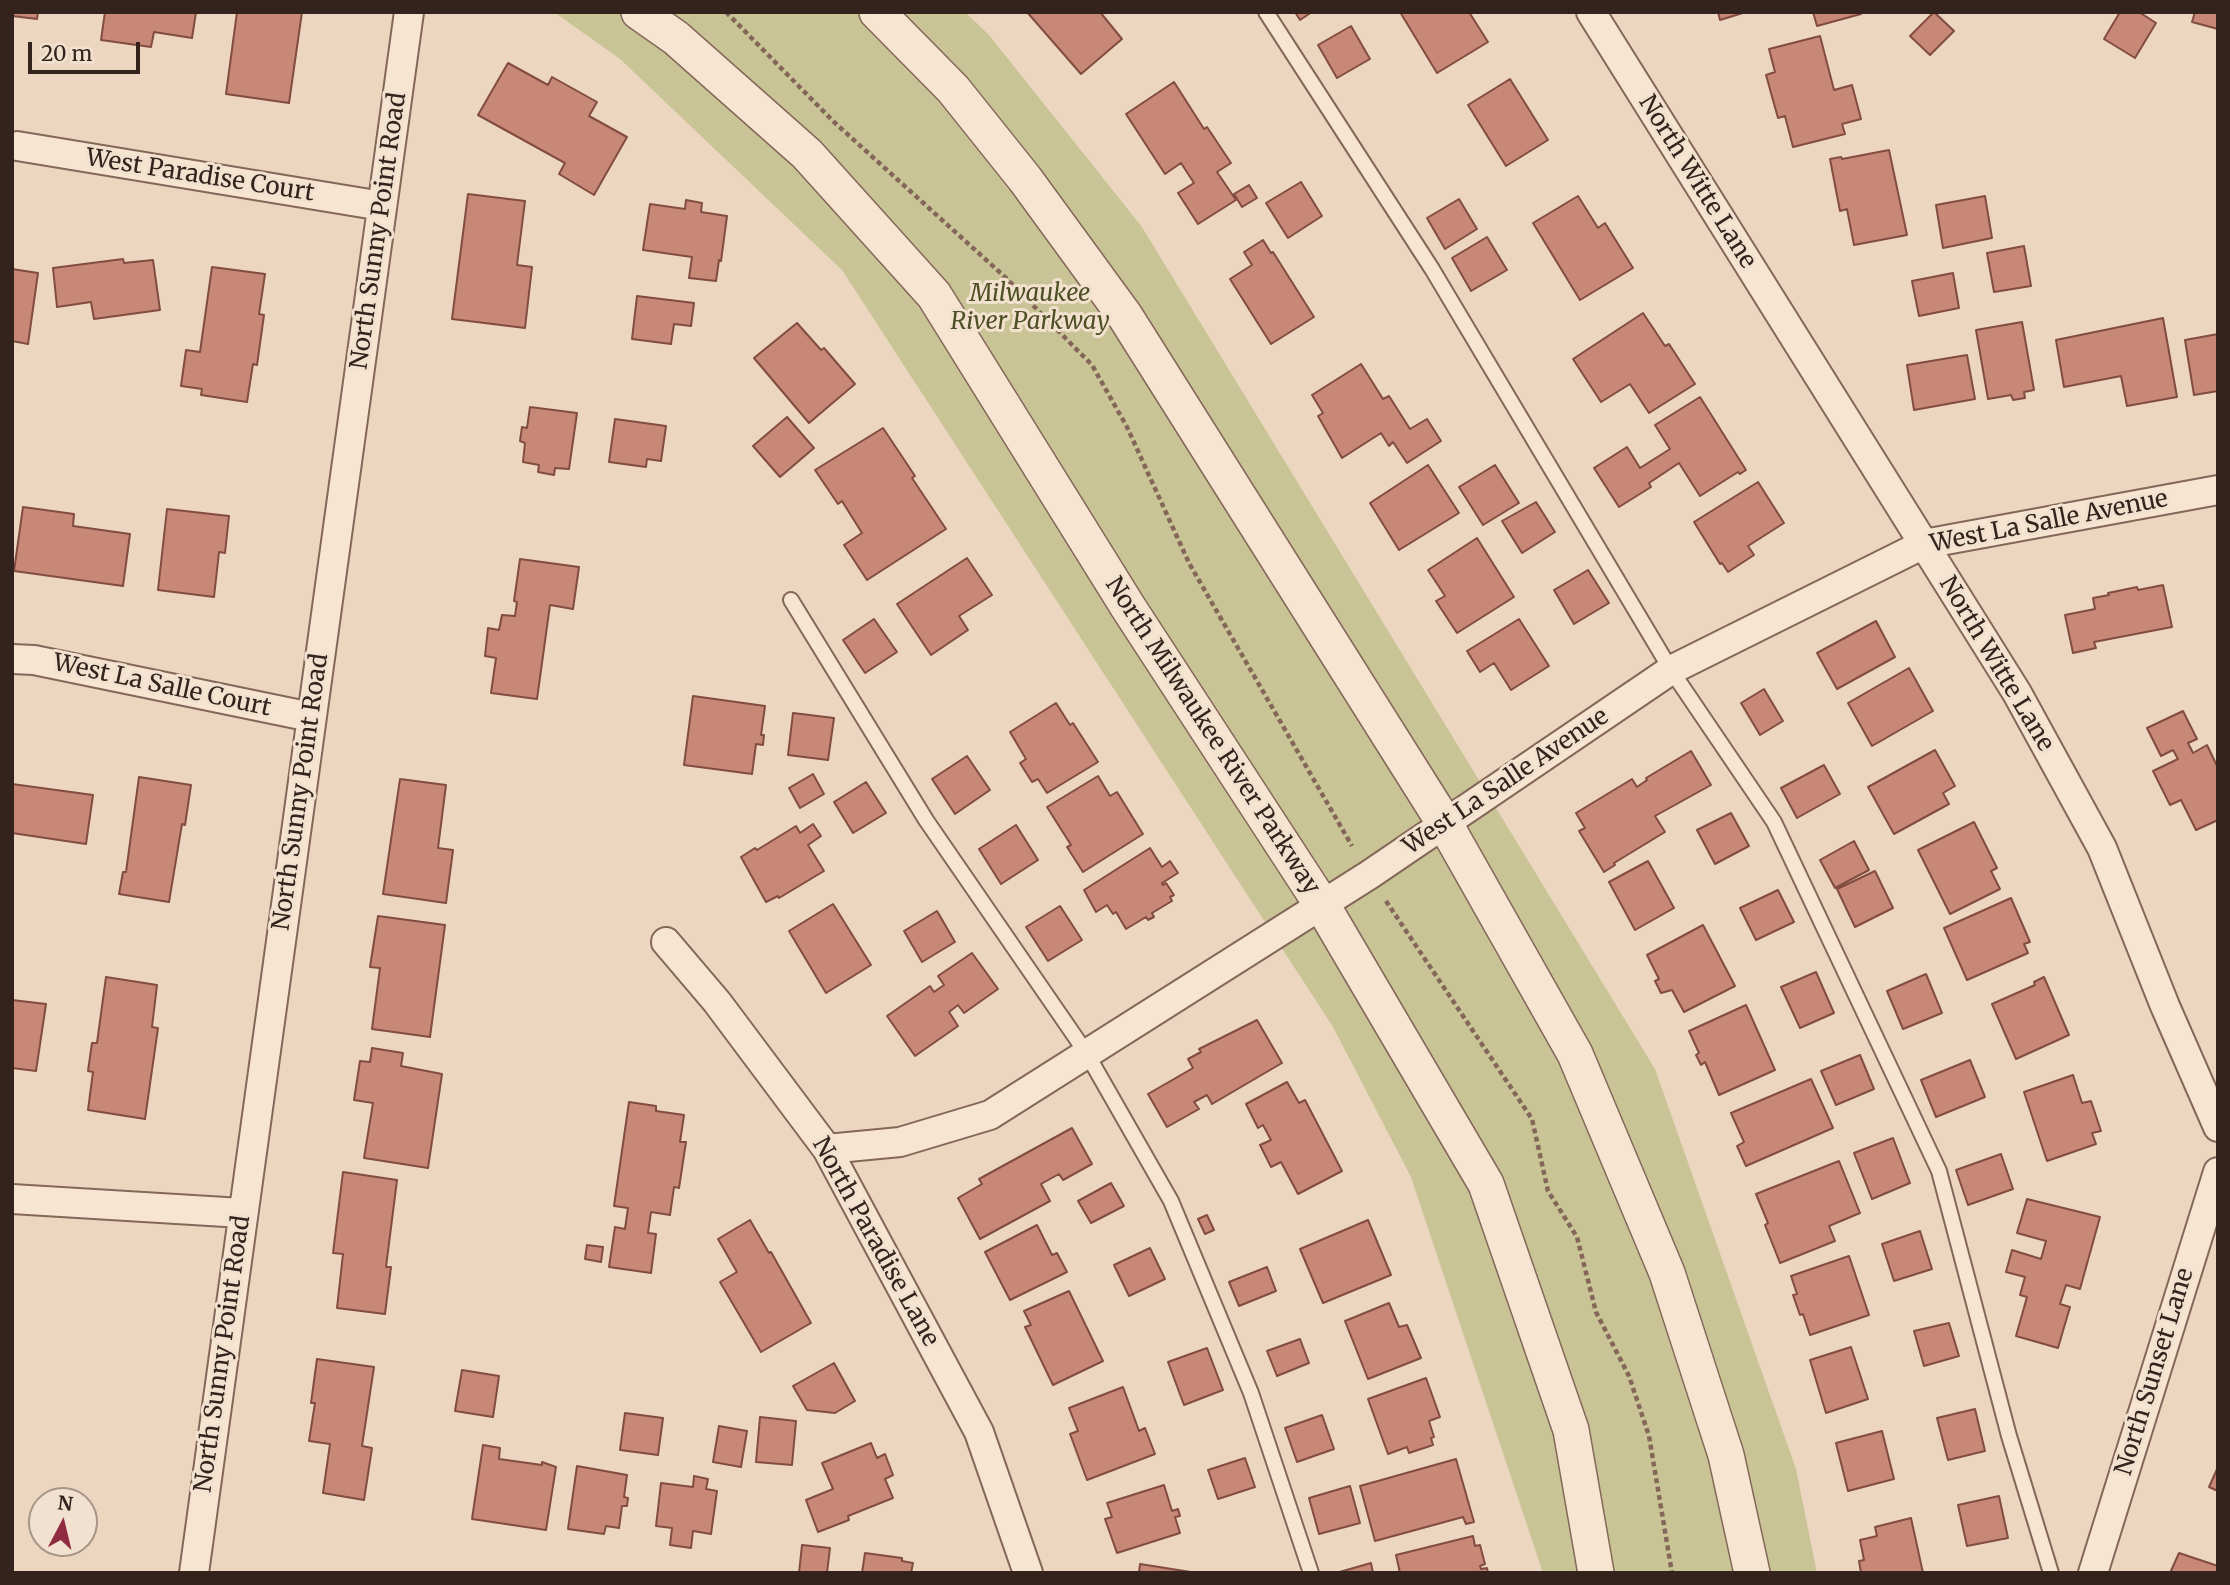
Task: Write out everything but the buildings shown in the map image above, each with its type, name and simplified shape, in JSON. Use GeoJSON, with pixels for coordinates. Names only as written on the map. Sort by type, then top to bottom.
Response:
{"type":"FeatureCollection","features":[{"type":"Feature","properties":{"kind":"street","name":"North Sunny Point Road"},"geometry":{"type":"LineString","coordinates":[[194,1573],[409,12]]}},
{"type":"Feature","properties":{"kind":"street","name":"North Milwaukee River Parkway"},"geometry":{"type":"LineString","coordinates":[[639,12],[676,38],[807,154],[934,295],[1136,618],[1322,905],[1486,1184],[1571,1430],[1597,1573]]}},
{"type":"Feature","properties":{"kind":"street"},"geometry":{"type":"LineString","coordinates":[[877,12],[953,89],[1025,179],[1125,316],[1445,824],[1575,1054],[1667,1273],[1726,1455],[1752,1573]]}},
{"type":"Feature","properties":{"kind":"street","name":"North Witte Lane"},"geometry":{"type":"LineString","coordinates":[[1591,12],[2017,693],[2102,848],[2165,1006],[2218,1127]]}},
{"type":"Feature","properties":{"kind":"street","name":"West Paradise Court"},"geometry":{"type":"LineString","coordinates":[[17,146],[382,206]]}},
{"type":"Feature","properties":{"kind":"street","name":"West La Salle Avenue"},"geometry":{"type":"LineString","coordinates":[[827,1149],[900,1142],[990,1115],[1369,875],[1671,670],[1924,544],[2218,490]]}},
{"type":"Feature","properties":{"kind":"street","name":"West La Salle Court"},"geometry":{"type":"LineString","coordinates":[[12,659],[34,660],[311,717]]}},
{"type":"Feature","properties":{"kind":"street","name":"North Paradise Lane"},"geometry":{"type":"LineString","coordinates":[[666,942],[717,1002],[827,1149],[979,1432],[1028,1573]]}},
{"type":"Feature","properties":{"kind":"street","name":"North Sunset Lane"},"geometry":{"type":"LineString","coordinates":[[2093,1573],[2218,1172]]}},
{"type":"Feature","properties":{"kind":"street"},"geometry":{"type":"LineString","coordinates":[[12,1199],[242,1213]]}},
{"type":"Feature","properties":{"kind":"lane"},"geometry":{"type":"LineString","coordinates":[[1266,12],[1432,269],[1671,670],[1773,822],[1939,1171],[2010,1436],[2051,1573]]}},
{"type":"Feature","properties":{"kind":"lane"},"geometry":{"type":"LineString","coordinates":[[791,600],[926,820],[1087,1054],[1171,1201],[1251,1393],[1311,1573]]}},
{"type":"Feature","properties":{"kind":"path"},"geometry":{"type":"LineString","coordinates":[[726,12],[834,122],[1005,277],[1092,365],[1127,427],[1189,563],[1369,875],[1532,1119],[1548,1191],[1577,1237],[1596,1312],[1629,1376],[1649,1436],[1672,1573]]}},
{"type":"Feature","properties":{"kind":"green space","name":"Milwaukee River Parkway"},"geometry":{"type":"Polygon","coordinates":[[[554,12],[965,12],[989,35],[1142,227],[1655,1069],[1796,1469],[1817,1573],[1543,1573],[1411,1177],[1333,1027],[842,270],[620,59],[554,12]]]}}]}
